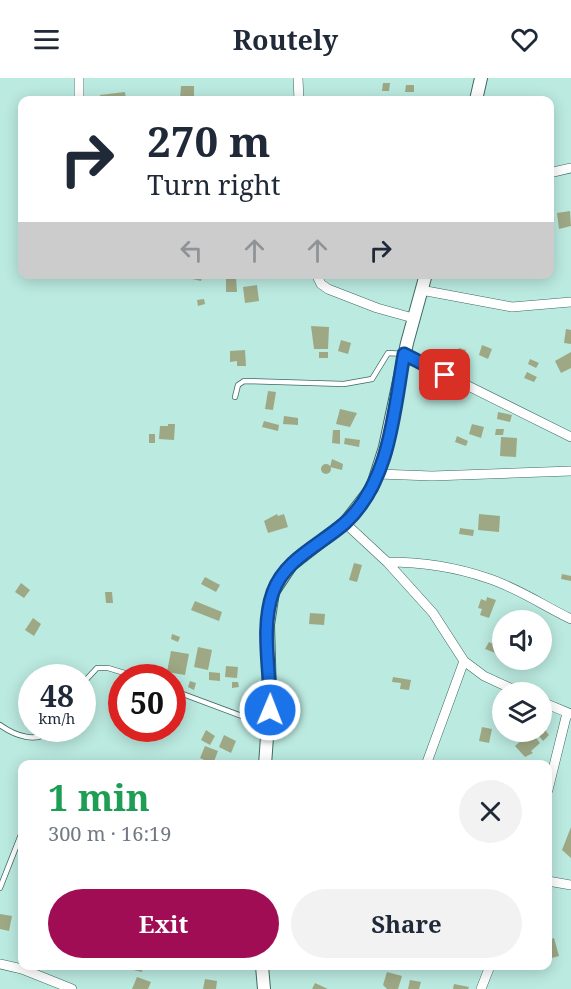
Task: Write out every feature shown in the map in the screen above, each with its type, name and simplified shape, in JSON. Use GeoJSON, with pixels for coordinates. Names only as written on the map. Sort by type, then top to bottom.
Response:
{"type":"FeatureCollection","features":[{"type":"Feature","properties":{"kind":"main road"},"geometry":{"type":"LineString","coordinates":[[477,96],[482,78]]}},
{"type":"Feature","properties":{"kind":"main road"},"geometry":{"type":"LineString","coordinates":[[266,760],[269,726],[268,625],[273,592],[299,557],[345,523],[368,496],[378,474],[404,354],[424,279]]}},
{"type":"Feature","properties":{"kind":"main road"},"geometry":{"type":"LineString","coordinates":[[262,970],[264,989]]}},
{"type":"Feature","properties":{"kind":"street"},"geometry":{"type":"LineString","coordinates":[[79,78],[79,96]]}},
{"type":"Feature","properties":{"kind":"street"},"geometry":{"type":"LineString","coordinates":[[298,78],[299,96]]}},
{"type":"Feature","properties":{"kind":"street"},"geometry":{"type":"LineString","coordinates":[[554,172],[571,168]]}},
{"type":"Feature","properties":{"kind":"street"},"geometry":{"type":"LineString","coordinates":[[318,279],[328,289],[377,308],[413,318]]}},
{"type":"Feature","properties":{"kind":"street"},"geometry":{"type":"LineString","coordinates":[[421,290],[513,307],[571,302]]}},
{"type":"Feature","properties":{"kind":"street"},"geometry":{"type":"LineString","coordinates":[[404,354],[571,437]]}},
{"type":"Feature","properties":{"kind":"street"},"geometry":{"type":"LineString","coordinates":[[378,474],[432,476],[571,471]]}},
{"type":"Feature","properties":{"kind":"street"},"geometry":{"type":"LineString","coordinates":[[345,523],[387,562],[433,613],[464,661],[484,676],[497,682]]}},
{"type":"Feature","properties":{"kind":"street"},"geometry":{"type":"LineString","coordinates":[[387,562],[443,567],[489,578],[571,619]]}},
{"type":"Feature","properties":{"kind":"street"},"geometry":{"type":"LineString","coordinates":[[428,760],[464,661]]}},
{"type":"Feature","properties":{"kind":"street"},"geometry":{"type":"LineString","coordinates":[[552,706],[569,713],[552,775]]}},
{"type":"Feature","properties":{"kind":"street"},"geometry":{"type":"LineString","coordinates":[[552,882],[571,885]]}},
{"type":"Feature","properties":{"kind":"street"},"geometry":{"type":"LineString","coordinates":[[0,964],[18,968]]}},
{"type":"Feature","properties":{"kind":"street"},"geometry":{"type":"LineString","coordinates":[[24,970],[72,989]]}},
{"type":"Feature","properties":{"kind":"street"},"geometry":{"type":"LineString","coordinates":[[481,989],[488,970]]}},
{"type":"Feature","properties":{"kind":"lane"},"geometry":{"type":"LineString","coordinates":[[235,397],[238,385],[244,381],[344,384],[372,379],[388,353],[404,354]]}},
{"type":"Feature","properties":{"kind":"lane"},"geometry":{"type":"LineString","coordinates":[[186,695],[269,726]]}},
{"type":"Feature","properties":{"kind":"lane"},"geometry":{"type":"LineString","coordinates":[[0,725],[18,735]]}},
{"type":"Feature","properties":{"kind":"lane"},"geometry":{"type":"LineString","coordinates":[[0,888],[18,842]]}},
{"type":"Feature","properties":{"kind":"building"},"geometry":{"type":"Polygon","coordinates":[[[383,83],[390,83],[389,91],[382,91],[383,83]]]}},
{"type":"Feature","properties":{"kind":"building"},"geometry":{"type":"Polygon","coordinates":[[[406,85],[414,85],[414,92],[405,92],[406,85]]]}},
{"type":"Feature","properties":{"kind":"building"},"geometry":{"type":"Polygon","coordinates":[[[181,86],[194,86],[194,96],[180,96],[181,86]]]}},
{"type":"Feature","properties":{"kind":"building"},"geometry":{"type":"Polygon","coordinates":[[[125,92],[126,96],[100,96],[125,92]]]}},
{"type":"Feature","properties":{"kind":"building"},"geometry":{"type":"Polygon","coordinates":[[[570,211],[571,226],[559,229],[557,213],[570,211]]]}},
{"type":"Feature","properties":{"kind":"building"},"geometry":{"type":"Polygon","coordinates":[[[226,279],[236,279],[237,292],[226,292],[226,279]]]}},
{"type":"Feature","properties":{"kind":"building"},"geometry":{"type":"Polygon","coordinates":[[[257,285],[259,301],[245,303],[243,287],[257,285]]]}},
{"type":"Feature","properties":{"kind":"building"},"geometry":{"type":"Polygon","coordinates":[[[204,299],[205,304],[198,306],[197,300],[204,299]]]}},
{"type":"Feature","properties":{"kind":"building"},"geometry":{"type":"Polygon","coordinates":[[[311,326],[329,327],[328,349],[314,349],[311,326]]]}},
{"type":"Feature","properties":{"kind":"building"},"geometry":{"type":"Polygon","coordinates":[[[566,329],[571,330],[571,344],[564,343],[566,329]]]}},
{"type":"Feature","properties":{"kind":"building"},"geometry":{"type":"Polygon","coordinates":[[[341,340],[351,343],[348,354],[338,351],[341,340]]]}},
{"type":"Feature","properties":{"kind":"building"},"geometry":{"type":"Polygon","coordinates":[[[482,345],[492,349],[488,359],[479,355],[482,345]]]}},
{"type":"Feature","properties":{"kind":"building"},"geometry":{"type":"Polygon","coordinates":[[[459,348],[466,350],[464,356],[469,357],[466,365],[454,360],[459,348]]]}},
{"type":"Feature","properties":{"kind":"building"},"geometry":{"type":"Polygon","coordinates":[[[245,350],[246,366],[237,366],[237,361],[230,362],[230,351],[245,350]]]}},
{"type":"Feature","properties":{"kind":"building"},"geometry":{"type":"Polygon","coordinates":[[[319,352],[328,352],[328,358],[319,358],[319,352]]]}},
{"type":"Feature","properties":{"kind":"building"},"geometry":{"type":"Polygon","coordinates":[[[571,352],[571,368],[561,373],[555,361],[571,352]]]}},
{"type":"Feature","properties":{"kind":"building"},"geometry":{"type":"Polygon","coordinates":[[[530,359],[539,363],[536,368],[528,364],[530,359]]]}},
{"type":"Feature","properties":{"kind":"building"},"geometry":{"type":"Polygon","coordinates":[[[527,372],[537,377],[534,382],[524,378],[527,372]]]}},
{"type":"Feature","properties":{"kind":"building"},"geometry":{"type":"Polygon","coordinates":[[[268,391],[276,392],[273,410],[265,409],[268,391]]]}},
{"type":"Feature","properties":{"kind":"building"},"geometry":{"type":"Polygon","coordinates":[[[340,409],[357,413],[350,427],[336,424],[340,409]]]}},
{"type":"Feature","properties":{"kind":"building"},"geometry":{"type":"Polygon","coordinates":[[[498,412],[512,415],[510,422],[497,419],[498,412]]]}},
{"type":"Feature","properties":{"kind":"building"},"geometry":{"type":"Polygon","coordinates":[[[284,416],[298,418],[298,425],[283,424],[284,416]]]}},
{"type":"Feature","properties":{"kind":"building"},"geometry":{"type":"Polygon","coordinates":[[[264,421],[279,425],[278,431],[262,427],[264,421]]]}},
{"type":"Feature","properties":{"kind":"building"},"geometry":{"type":"Polygon","coordinates":[[[168,424],[175,424],[174,440],[159,439],[160,426],[168,426],[168,424]]]}},
{"type":"Feature","properties":{"kind":"building"},"geometry":{"type":"Polygon","coordinates":[[[472,424],[484,427],[481,438],[469,434],[472,424]]]}},
{"type":"Feature","properties":{"kind":"building"},"geometry":{"type":"Polygon","coordinates":[[[496,429],[504,429],[503,435],[495,435],[496,429]]]}},
{"type":"Feature","properties":{"kind":"building"},"geometry":{"type":"Polygon","coordinates":[[[333,430],[340,430],[340,444],[332,443],[333,430]]]}},
{"type":"Feature","properties":{"kind":"building"},"geometry":{"type":"Polygon","coordinates":[[[149,434],[155,434],[155,443],[149,443],[149,434]]]}},
{"type":"Feature","properties":{"kind":"building"},"geometry":{"type":"Polygon","coordinates":[[[457,436],[468,441],[466,446],[455,442],[457,436]]]}},
{"type":"Feature","properties":{"kind":"building"},"geometry":{"type":"Polygon","coordinates":[[[501,437],[517,438],[516,457],[500,456],[501,437]]]}},
{"type":"Feature","properties":{"kind":"building"},"geometry":{"type":"Polygon","coordinates":[[[345,438],[360,440],[359,447],[344,444],[345,438]]]}},
{"type":"Feature","properties":{"kind":"building"},"geometry":{"type":"Polygon","coordinates":[[[332,459],[343,464],[342,470],[330,467],[332,459]]]}},
{"type":"Feature","properties":{"kind":"building"},"geometry":{"type":"Polygon","coordinates":[[[326,464],[331,469],[326,474],[321,469],[326,464]]]}},
{"type":"Feature","properties":{"kind":"building"},"geometry":{"type":"Polygon","coordinates":[[[277,514],[278,516],[284,514],[288,527],[268,533],[264,521],[277,514]]]}},
{"type":"Feature","properties":{"kind":"building"},"geometry":{"type":"Polygon","coordinates":[[[479,514],[500,516],[499,532],[478,530],[479,514]]]}},
{"type":"Feature","properties":{"kind":"building"},"geometry":{"type":"Polygon","coordinates":[[[460,528],[474,530],[473,536],[459,534],[460,528]]]}},
{"type":"Feature","properties":{"kind":"building"},"geometry":{"type":"Polygon","coordinates":[[[354,563],[362,565],[357,582],[349,580],[354,563]]]}},
{"type":"Feature","properties":{"kind":"building"},"geometry":{"type":"Polygon","coordinates":[[[562,574],[571,576],[571,581],[561,579],[562,574]]]}},
{"type":"Feature","properties":{"kind":"building"},"geometry":{"type":"Polygon","coordinates":[[[205,577],[220,585],[216,592],[201,584],[205,577]]]}},
{"type":"Feature","properties":{"kind":"building"},"geometry":{"type":"Polygon","coordinates":[[[21,583],[30,590],[24,598],[15,592],[21,583]]]}},
{"type":"Feature","properties":{"kind":"building"},"geometry":{"type":"Polygon","coordinates":[[[105,592],[112,592],[113,603],[106,603],[105,592]]]}},
{"type":"Feature","properties":{"kind":"building"},"geometry":{"type":"Polygon","coordinates":[[[487,597],[496,600],[489,618],[480,615],[482,609],[478,608],[481,599],[486,601],[487,597]]]}},
{"type":"Feature","properties":{"kind":"building"},"geometry":{"type":"Polygon","coordinates":[[[195,601],[222,612],[219,621],[191,610],[195,601]]]}},
{"type":"Feature","properties":{"kind":"building"},"geometry":{"type":"Polygon","coordinates":[[[310,613],[325,614],[324,625],[309,624],[310,613]]]}},
{"type":"Feature","properties":{"kind":"building"},"geometry":{"type":"Polygon","coordinates":[[[33,618],[41,624],[34,636],[25,630],[33,618]]]}},
{"type":"Feature","properties":{"kind":"building"},"geometry":{"type":"Polygon","coordinates":[[[172,634],[180,637],[178,642],[171,639],[172,634]]]}},
{"type":"Feature","properties":{"kind":"building"},"geometry":{"type":"Polygon","coordinates":[[[489,642],[492,644],[492,652],[485,649],[489,642]]]}},
{"type":"Feature","properties":{"kind":"building"},"geometry":{"type":"Polygon","coordinates":[[[198,647],[212,650],[208,670],[194,667],[198,647]]]}},
{"type":"Feature","properties":{"kind":"building"},"geometry":{"type":"Polygon","coordinates":[[[171,651],[189,654],[186,670],[186,664],[169,664],[171,651]]]}},
{"type":"Feature","properties":{"kind":"building"},"geometry":{"type":"Polygon","coordinates":[[[226,666],[238,667],[237,678],[225,677],[226,666]]]}},
{"type":"Feature","properties":{"kind":"building"},"geometry":{"type":"Polygon","coordinates":[[[209,672],[220,673],[220,681],[209,680],[209,672]]]}},
{"type":"Feature","properties":{"kind":"building"},"geometry":{"type":"Polygon","coordinates":[[[393,677],[411,680],[409,690],[400,689],[401,683],[392,682],[393,677]]]}},
{"type":"Feature","properties":{"kind":"building"},"geometry":{"type":"Polygon","coordinates":[[[190,681],[196,683],[194,690],[188,687],[190,681]]]}},
{"type":"Feature","properties":{"kind":"building"},"geometry":{"type":"Polygon","coordinates":[[[232,682],[238,682],[239,687],[232,688],[232,682]]]}},
{"type":"Feature","properties":{"kind":"building"},"geometry":{"type":"Polygon","coordinates":[[[482,727],[492,729],[489,743],[479,741],[482,727]]]}},
{"type":"Feature","properties":{"kind":"building"},"geometry":{"type":"Polygon","coordinates":[[[206,730],[215,736],[210,745],[201,740],[206,730]]]}},
{"type":"Feature","properties":{"kind":"building"},"geometry":{"type":"Polygon","coordinates":[[[224,735],[236,741],[231,753],[219,747],[224,735]]]}},
{"type":"Feature","properties":{"kind":"building"},"geometry":{"type":"Polygon","coordinates":[[[520,742],[540,743],[531,751],[533,753],[525,757],[515,746],[520,742]]]}},
{"type":"Feature","properties":{"kind":"building"},"geometry":{"type":"Polygon","coordinates":[[[205,746],[218,751],[215,760],[200,758],[205,746]]]}},
{"type":"Feature","properties":{"kind":"building"},"geometry":{"type":"Polygon","coordinates":[[[571,827],[571,858],[562,850],[571,827]]]}},
{"type":"Feature","properties":{"kind":"building"},"geometry":{"type":"Polygon","coordinates":[[[0,914],[12,916],[9,931],[0,929],[0,914]]]}},
{"type":"Feature","properties":{"kind":"building"},"geometry":{"type":"Polygon","coordinates":[[[554,938],[559,956],[552,958],[552,939],[554,938]]]}},
{"type":"Feature","properties":{"kind":"building"},"geometry":{"type":"Polygon","coordinates":[[[387,972],[402,976],[398,989],[387,989],[383,985],[387,972]]]}},
{"type":"Feature","properties":{"kind":"building"},"geometry":{"type":"Polygon","coordinates":[[[137,977],[151,982],[148,989],[132,989],[137,977]]]}},
{"type":"Feature","properties":{"kind":"building"},"geometry":{"type":"Polygon","coordinates":[[[205,979],[217,981],[216,989],[203,989],[205,979]]]}},
{"type":"Feature","properties":{"kind":"building"},"geometry":{"type":"Polygon","coordinates":[[[410,980],[421,982],[419,989],[408,989],[410,980]]]}},
{"type":"Feature","properties":{"kind":"building"},"geometry":{"type":"Polygon","coordinates":[[[315,983],[328,989],[312,989],[315,983]]]}},
{"type":"Feature","properties":{"kind":"building"},"geometry":{"type":"Polygon","coordinates":[[[454,984],[469,987],[468,989],[453,989],[454,984]]]}},
{"type":"Feature","properties":{"kind":"route"},"geometry":{"type":"LineString","coordinates":[[270,710],[268,625],[273,592],[278,582],[299,557],[345,523],[368,496],[378,474],[389,432],[404,354],[445,375]]}}]}
